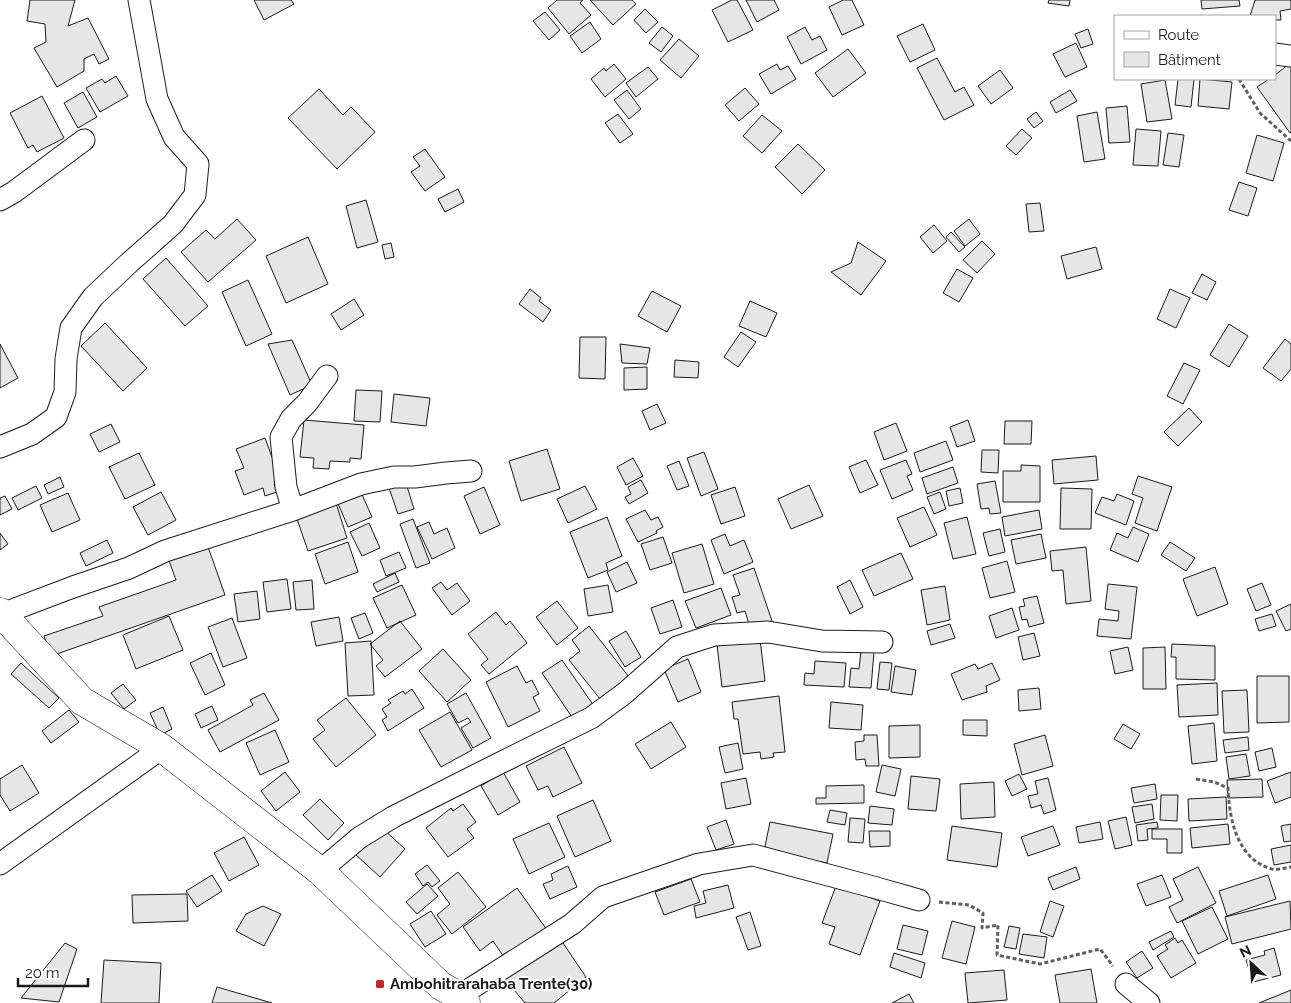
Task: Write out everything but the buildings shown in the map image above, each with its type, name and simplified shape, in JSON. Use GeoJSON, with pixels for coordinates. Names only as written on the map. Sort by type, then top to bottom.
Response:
{"type":"FeatureCollection","features":[{"type":"Feature","properties":{"kind":"street"},"geometry":{"type":"LineString","coordinates":[[0,447],[32,434],[56,417],[66,392],[66,359],[70,328],[93,297],[172,224],[195,195],[198,164],[174,137],[157,99],[139,0]]}},
{"type":"Feature","properties":{"kind":"street"},"geometry":{"type":"LineString","coordinates":[[1276,54],[1291,56]]}},
{"type":"Feature","properties":{"kind":"street"},"geometry":{"type":"LineString","coordinates":[[0,200],[14,192],[84,140]]}},
{"type":"Feature","properties":{"kind":"street"},"geometry":{"type":"LineString","coordinates":[[293,510],[286,487],[280,438],[291,419],[307,403],[327,376]]}},
{"type":"Feature","properties":{"kind":"street"},"geometry":{"type":"LineString","coordinates":[[471,471],[446,472],[415,477],[394,477],[361,484],[293,510],[165,551],[129,568],[1,613],[82,701],[162,748],[320,871],[440,986],[463,1000],[572,924],[603,897],[699,864],[753,856],[919,900]]}},
{"type":"Feature","properties":{"kind":"street"},"geometry":{"type":"LineString","coordinates":[[320,871],[359,838],[393,817],[591,718],[625,693],[677,647],[714,635],[768,632],[822,641],[882,642]]}},
{"type":"Feature","properties":{"kind":"street"},"geometry":{"type":"LineString","coordinates":[[0,864],[162,748]]}},
{"type":"Feature","properties":{"kind":"street"},"geometry":{"type":"LineString","coordinates":[[1126,984],[1149,1003]]}},
{"type":"Feature","properties":{"kind":"path"},"geometry":{"type":"LineString","coordinates":[[1240,80],[1260,113],[1291,141]]}},
{"type":"Feature","properties":{"kind":"path"},"geometry":{"type":"LineString","coordinates":[[1196,779],[1214,782],[1228,788],[1228,798],[1234,825],[1241,845],[1257,863],[1273,870],[1291,867]]}},
{"type":"Feature","properties":{"kind":"path"},"geometry":{"type":"LineString","coordinates":[[919,900],[969,905],[982,913],[982,928],[998,924],[997,954],[1040,964],[1100,949],[1126,984]]}},
{"type":"Feature","properties":{"kind":"place","name":"Ambohitrarahaba Trente(30)"},"geometry":{"type":"Point","coordinates":[380,984]}}]}
